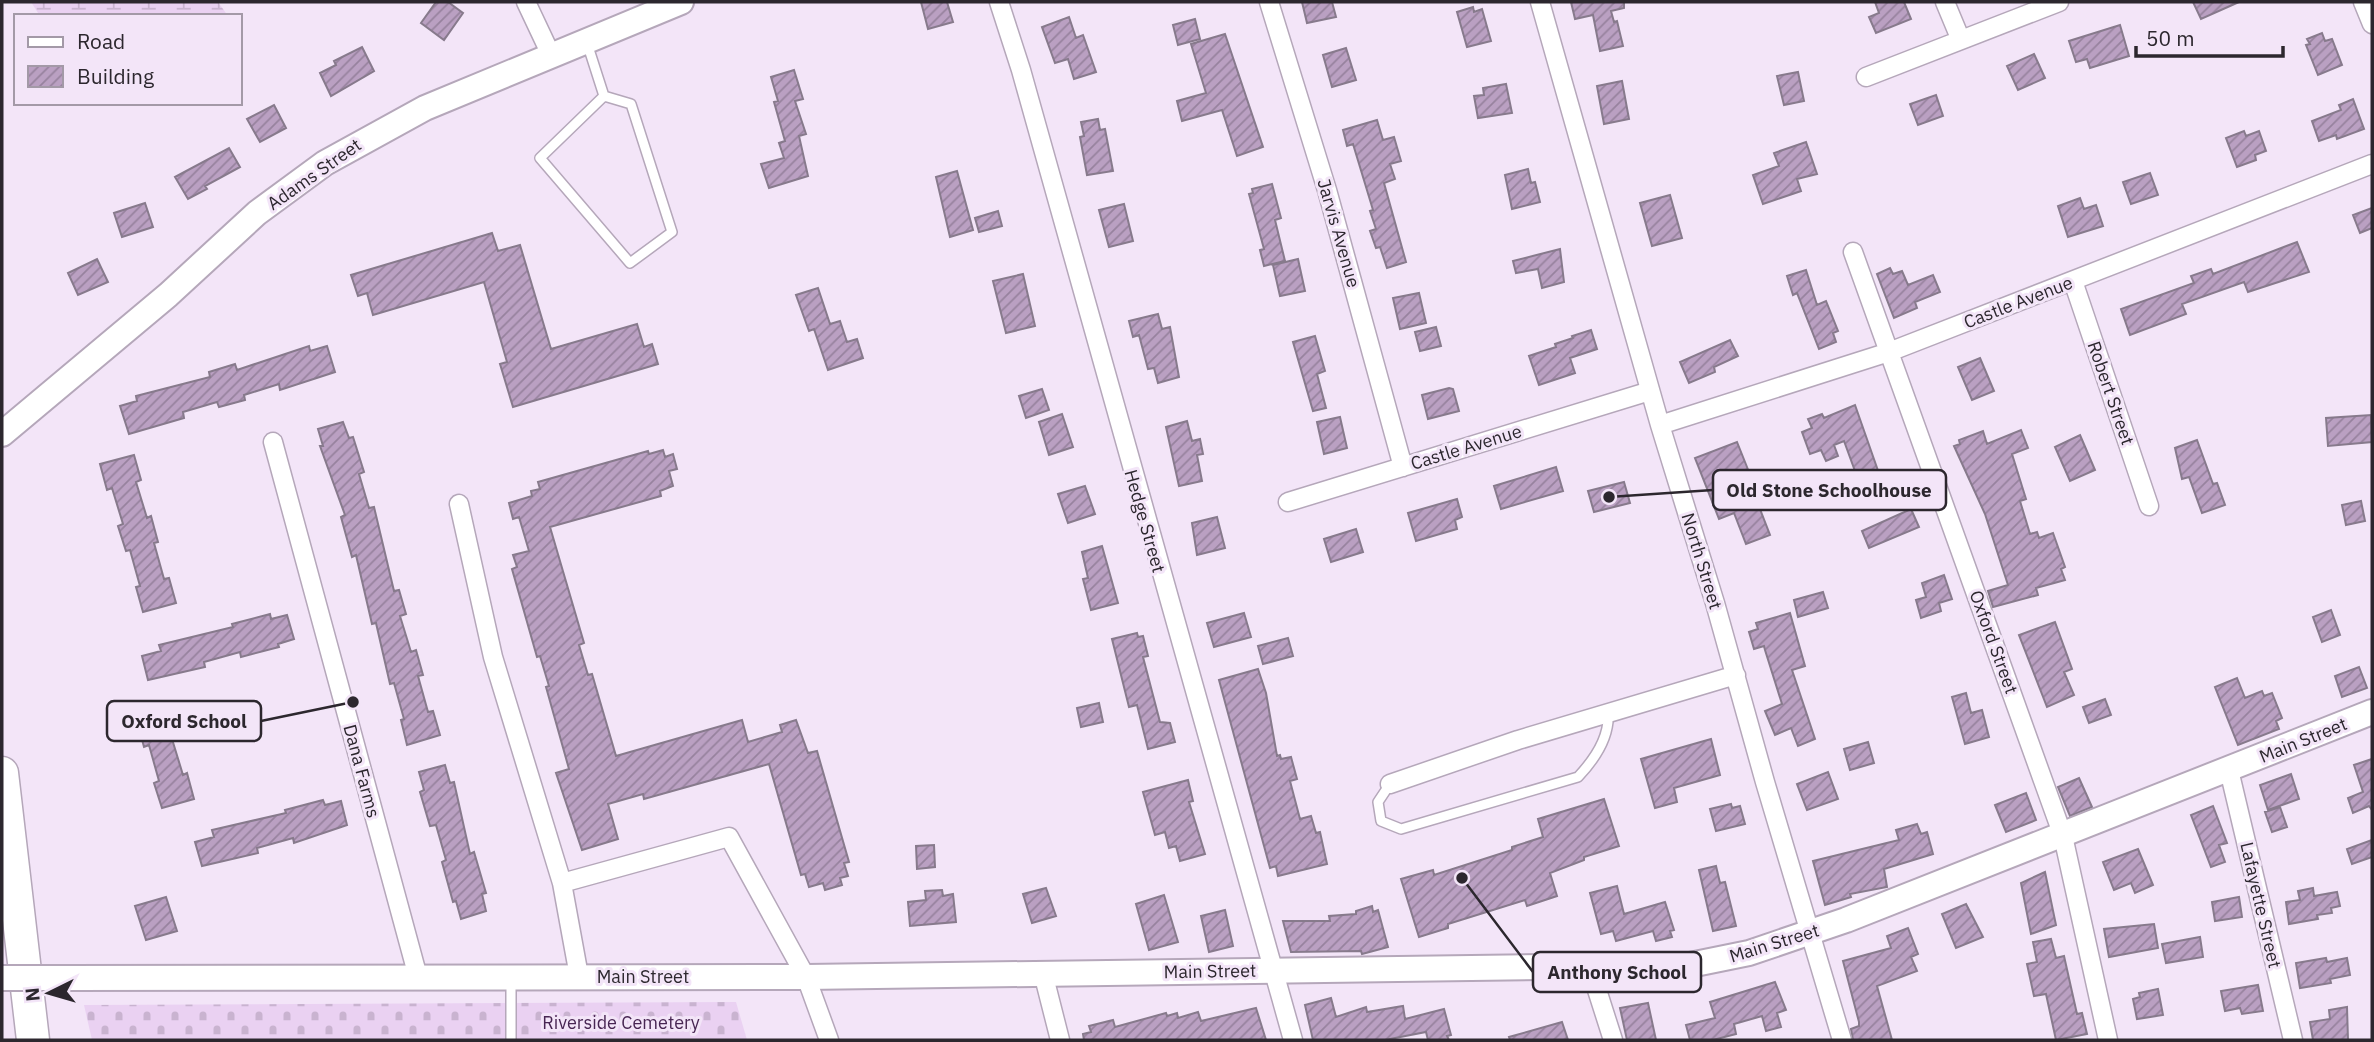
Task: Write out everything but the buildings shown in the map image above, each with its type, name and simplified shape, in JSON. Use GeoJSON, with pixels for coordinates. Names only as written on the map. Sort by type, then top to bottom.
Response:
{"type":"FeatureCollection","features":[{"type":"Feature","properties":{"kind":"highway"},"geometry":{"type":"LineString","coordinates":[[2,773],[33,1040]]}},
{"type":"Feature","properties":{"kind":"main road","name":"Adams Street"},"geometry":{"type":"LineString","coordinates":[[2,434],[168,295],[257,213],[302,179],[399,120],[681,2]]}},
{"type":"Feature","properties":{"kind":"main road","name":"Main Street"},"geometry":{"type":"LineString","coordinates":[[2,978],[806,977],[1669,967],[1710,962],[1749,953],[1811,933],[2063,836],[2372,712]]}},
{"type":"Feature","properties":{"kind":"street"},"geometry":{"type":"LineString","coordinates":[[526,2],[551,55]]}},
{"type":"Feature","properties":{"kind":"street","name":"Hedge Street"},"geometry":{"type":"LineString","coordinates":[[999,2],[1021,70],[1293,1040]]}},
{"type":"Feature","properties":{"kind":"street","name":"Jarvis Avenue"},"geometry":{"type":"LineString","coordinates":[[1269,2],[1327,190],[1403,467]]}},
{"type":"Feature","properties":{"kind":"street","name":"North Street"},"geometry":{"type":"LineString","coordinates":[[1540,2],[1650,391],[1842,1040]]}},
{"type":"Feature","properties":{"kind":"street"},"geometry":{"type":"LineString","coordinates":[[1945,2],[1960,38]]}},
{"type":"Feature","properties":{"kind":"street"},"geometry":{"type":"LineString","coordinates":[[1866,77],[1960,38],[2059,2]]}},
{"type":"Feature","properties":{"kind":"street"},"geometry":{"type":"LineString","coordinates":[[2364,2],[2372,24]]}},
{"type":"Feature","properties":{"kind":"street","name":"Castle Avenue"},"geometry":{"type":"LineString","coordinates":[[1660,425],[1889,352],[2372,164]]}},
{"type":"Feature","properties":{"kind":"street","name":"Oxford Street"},"geometry":{"type":"LineString","coordinates":[[1853,252],[2063,836],[2108,1040]]}},
{"type":"Feature","properties":{"kind":"street","name":"Robert Street"},"geometry":{"type":"LineString","coordinates":[[2073,281],[2149,506]]}},
{"type":"Feature","properties":{"kind":"street","name":"Castle Avenue"},"geometry":{"type":"LineString","coordinates":[[1288,502],[1650,391]]}},
{"type":"Feature","properties":{"kind":"street","name":"Dana Farms"},"geometry":{"type":"LineString","coordinates":[[273,442],[418,977]]}},
{"type":"Feature","properties":{"kind":"street"},"geometry":{"type":"LineString","coordinates":[[458,504],[493,657],[562,883],[579,976]]}},
{"type":"Feature","properties":{"kind":"street"},"geometry":{"type":"LineString","coordinates":[[1390,784],[1518,740],[1735,675]]}},
{"type":"Feature","properties":{"kind":"street","name":"Lafayette Street"},"geometry":{"type":"LineString","coordinates":[[2230,770],[2293,1040]]}},
{"type":"Feature","properties":{"kind":"street"},"geometry":{"type":"LineString","coordinates":[[562,883],[729,837],[806,977],[829,1040]]}},
{"type":"Feature","properties":{"kind":"street"},"geometry":{"type":"LineString","coordinates":[[1590,968],[1613,1040]]}},
{"type":"Feature","properties":{"kind":"street"},"geometry":{"type":"LineString","coordinates":[[1043,974],[1060,1040]]}},
{"type":"Feature","properties":{"kind":"lane"},"geometry":{"type":"LineString","coordinates":[[587,41],[604,96]]}},
{"type":"Feature","properties":{"kind":"lane"},"geometry":{"type":"LineString","coordinates":[[604,96],[631,104],[672,232],[630,263],[540,158],[604,96]]}},
{"type":"Feature","properties":{"kind":"lane"},"geometry":{"type":"LineString","coordinates":[[1390,784],[1378,802],[1381,821],[1401,829],[1578,777],[1593,761],[1609,725],[1608,713]]}},
{"type":"Feature","properties":{"kind":"lane"},"geometry":{"type":"LineString","coordinates":[[511,977],[511,1040]]}},
{"type":"Feature","properties":{"kind":"green space"},"geometry":{"type":"Polygon","coordinates":[[[31,2],[218,2],[227,14],[39,14],[31,2]]]}},
{"type":"Feature","properties":{"kind":"green space","name":"Riverside Cemetery"},"geometry":{"type":"Polygon","coordinates":[[[736,1002],[747,1040],[92,1040],[84,1005],[736,1002]]]}},
{"type":"Feature","properties":{"kind":"place","name":"Old Stone Schoolhouse"},"geometry":{"type":"Point","coordinates":[1609,497]}},
{"type":"Feature","properties":{"kind":"place","name":"Oxford School"},"geometry":{"type":"Point","coordinates":[353,702]}},
{"type":"Feature","properties":{"kind":"place","name":"Anthony School"},"geometry":{"type":"Point","coordinates":[1462,878]}}]}
